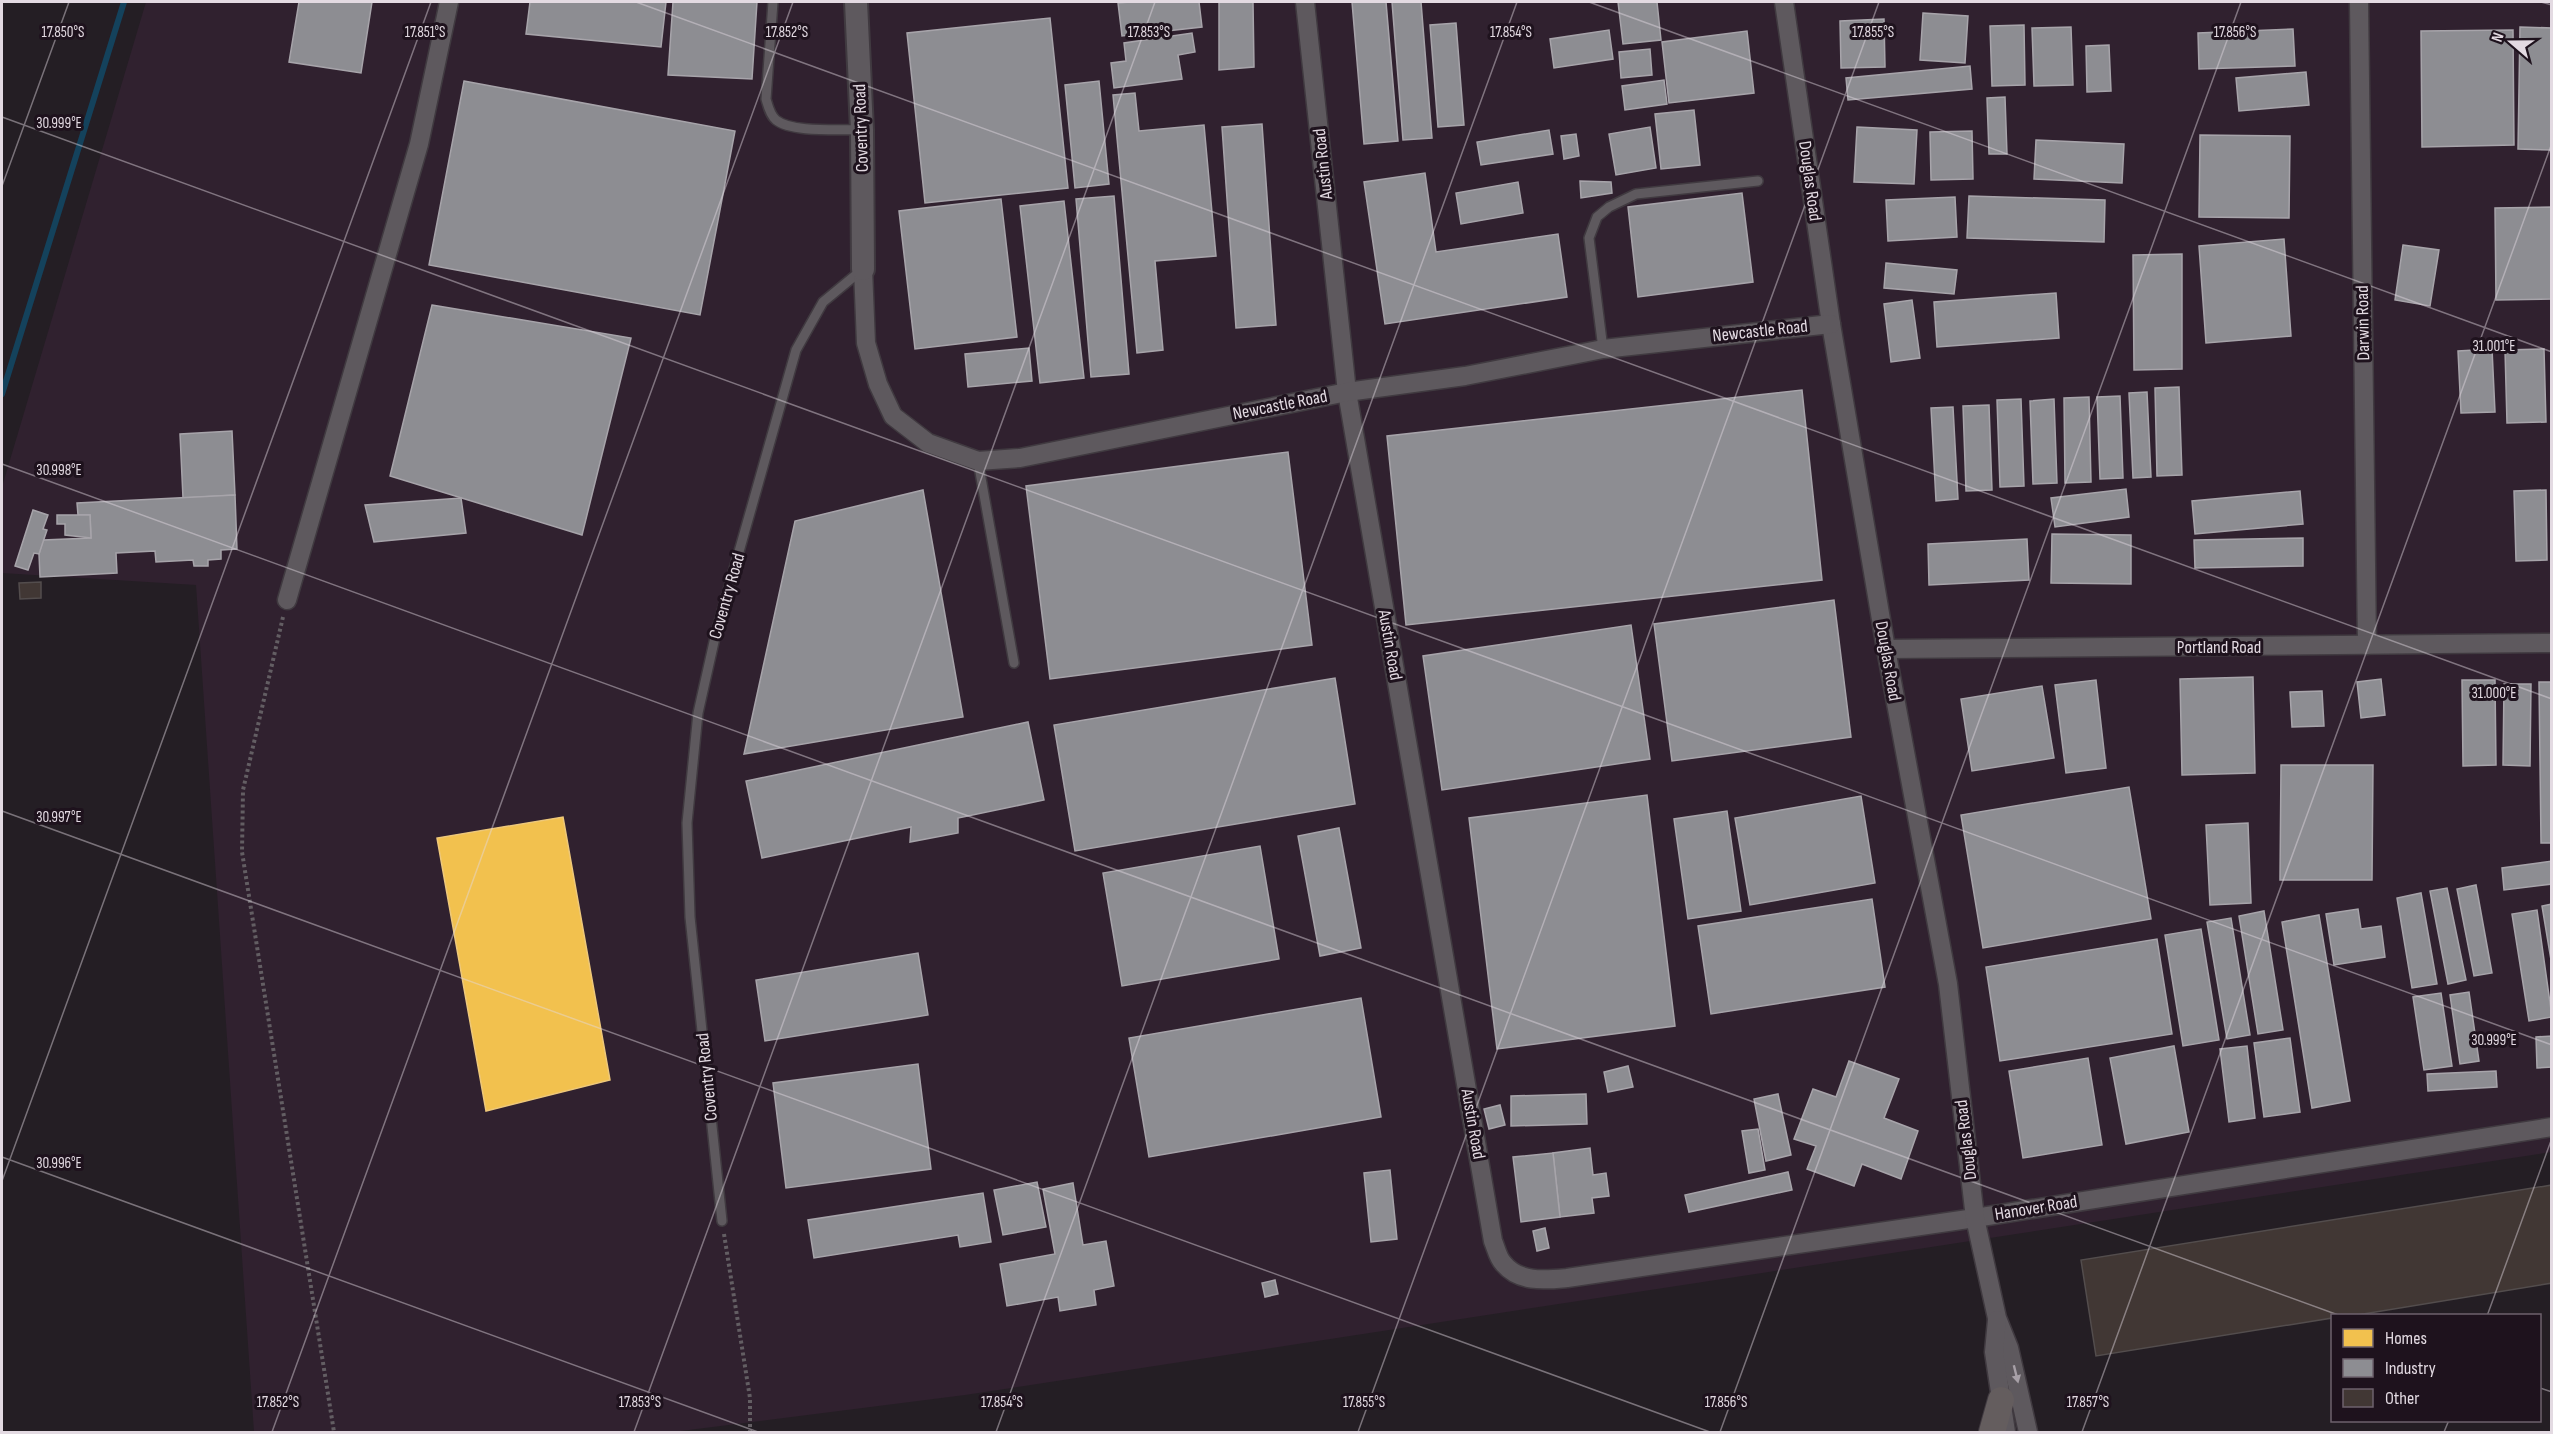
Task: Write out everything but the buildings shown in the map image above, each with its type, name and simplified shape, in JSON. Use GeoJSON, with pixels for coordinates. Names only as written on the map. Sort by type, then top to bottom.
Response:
{"type":"FeatureCollection","features":[{"type":"Feature","properties":{"kind":"main road"},"geometry":{"type":"LineString","coordinates":[[1992,1432],[2001,1400]]}},
{"type":"Feature","properties":{"kind":"street"},"geometry":{"type":"LineString","coordinates":[[287,600],[419,144],[449,2]]}},
{"type":"Feature","properties":{"kind":"street","name":"Coventry Road"},"geometry":{"type":"LineString","coordinates":[[856,2],[862,130],[863,269]]}},
{"type":"Feature","properties":{"kind":"street","name":"Austin Road"},"geometry":{"type":"LineString","coordinates":[[1305,2],[1347,392],[1492,1241],[1503,1263],[1519,1276]]}},
{"type":"Feature","properties":{"kind":"street","name":"Douglas Road"},"geometry":{"type":"LineString","coordinates":[[1784,2],[1831,324],[1886,649],[1948,984],[1975,1218],[1997,1318],[2009,1348],[2028,1432]]}},
{"type":"Feature","properties":{"kind":"street","name":"Darwin Road"},"geometry":{"type":"LineString","coordinates":[[2359,2],[2367,645]]}},
{"type":"Feature","properties":{"kind":"street","name":"Newcastle Road"},"geometry":{"type":"LineString","coordinates":[[863,269],[866,343],[878,384],[893,416],[928,443],[978,461],[1020,458],[1347,392],[1465,376],[1603,348],[1831,324]]}},
{"type":"Feature","properties":{"kind":"street","name":"Portland Road"},"geometry":{"type":"LineString","coordinates":[[1886,649],[2552,643]]}},
{"type":"Feature","properties":{"kind":"street","name":"Hanover Road"},"geometry":{"type":"LineString","coordinates":[[1519,1276],[1541,1280],[1567,1278],[1975,1218],[2552,1127]]}},
{"type":"Feature","properties":{"kind":"street","name":"Douglas Road"},"geometry":{"type":"LineString","coordinates":[[1997,1318],[1994,1352],[2006,1432]]}},
{"type":"Feature","properties":{"kind":"lane"},"geometry":{"type":"LineString","coordinates":[[773,2],[766,99],[769,110],[777,120],[792,127],[862,130]]}},
{"type":"Feature","properties":{"kind":"lane"},"geometry":{"type":"LineString","coordinates":[[1603,348],[1589,238],[1597,217],[1609,207],[1636,194],[1758,181]]}},
{"type":"Feature","properties":{"kind":"lane","name":"Coventry Road"},"geometry":{"type":"LineString","coordinates":[[722,1221],[690,917],[687,823],[698,713],[716,633],[796,350],[823,302],[863,269]]}},
{"type":"Feature","properties":{"kind":"lane"},"geometry":{"type":"LineString","coordinates":[[978,461],[1014,663]]}},
{"type":"Feature","properties":{"kind":"path"},"geometry":{"type":"LineString","coordinates":[[287,600],[266,699],[243,790],[242,852],[334,1432]]}},
{"type":"Feature","properties":{"kind":"path"},"geometry":{"type":"LineString","coordinates":[[722,1221],[750,1398],[750,1432]]}},
{"type":"Feature","properties":{"kind":"shaded area"},"geometry":{"type":"Polygon","coordinates":[[[146,2],[2551,2],[2551,1152],[965,1395],[673,1432],[254,1432],[196,585],[2,573],[2,487],[146,2]]]}},
{"type":"Feature","properties":{"kind":"waterway"},"geometry":{"type":"LineString","coordinates":[[2,394],[124,2]]}}]}
